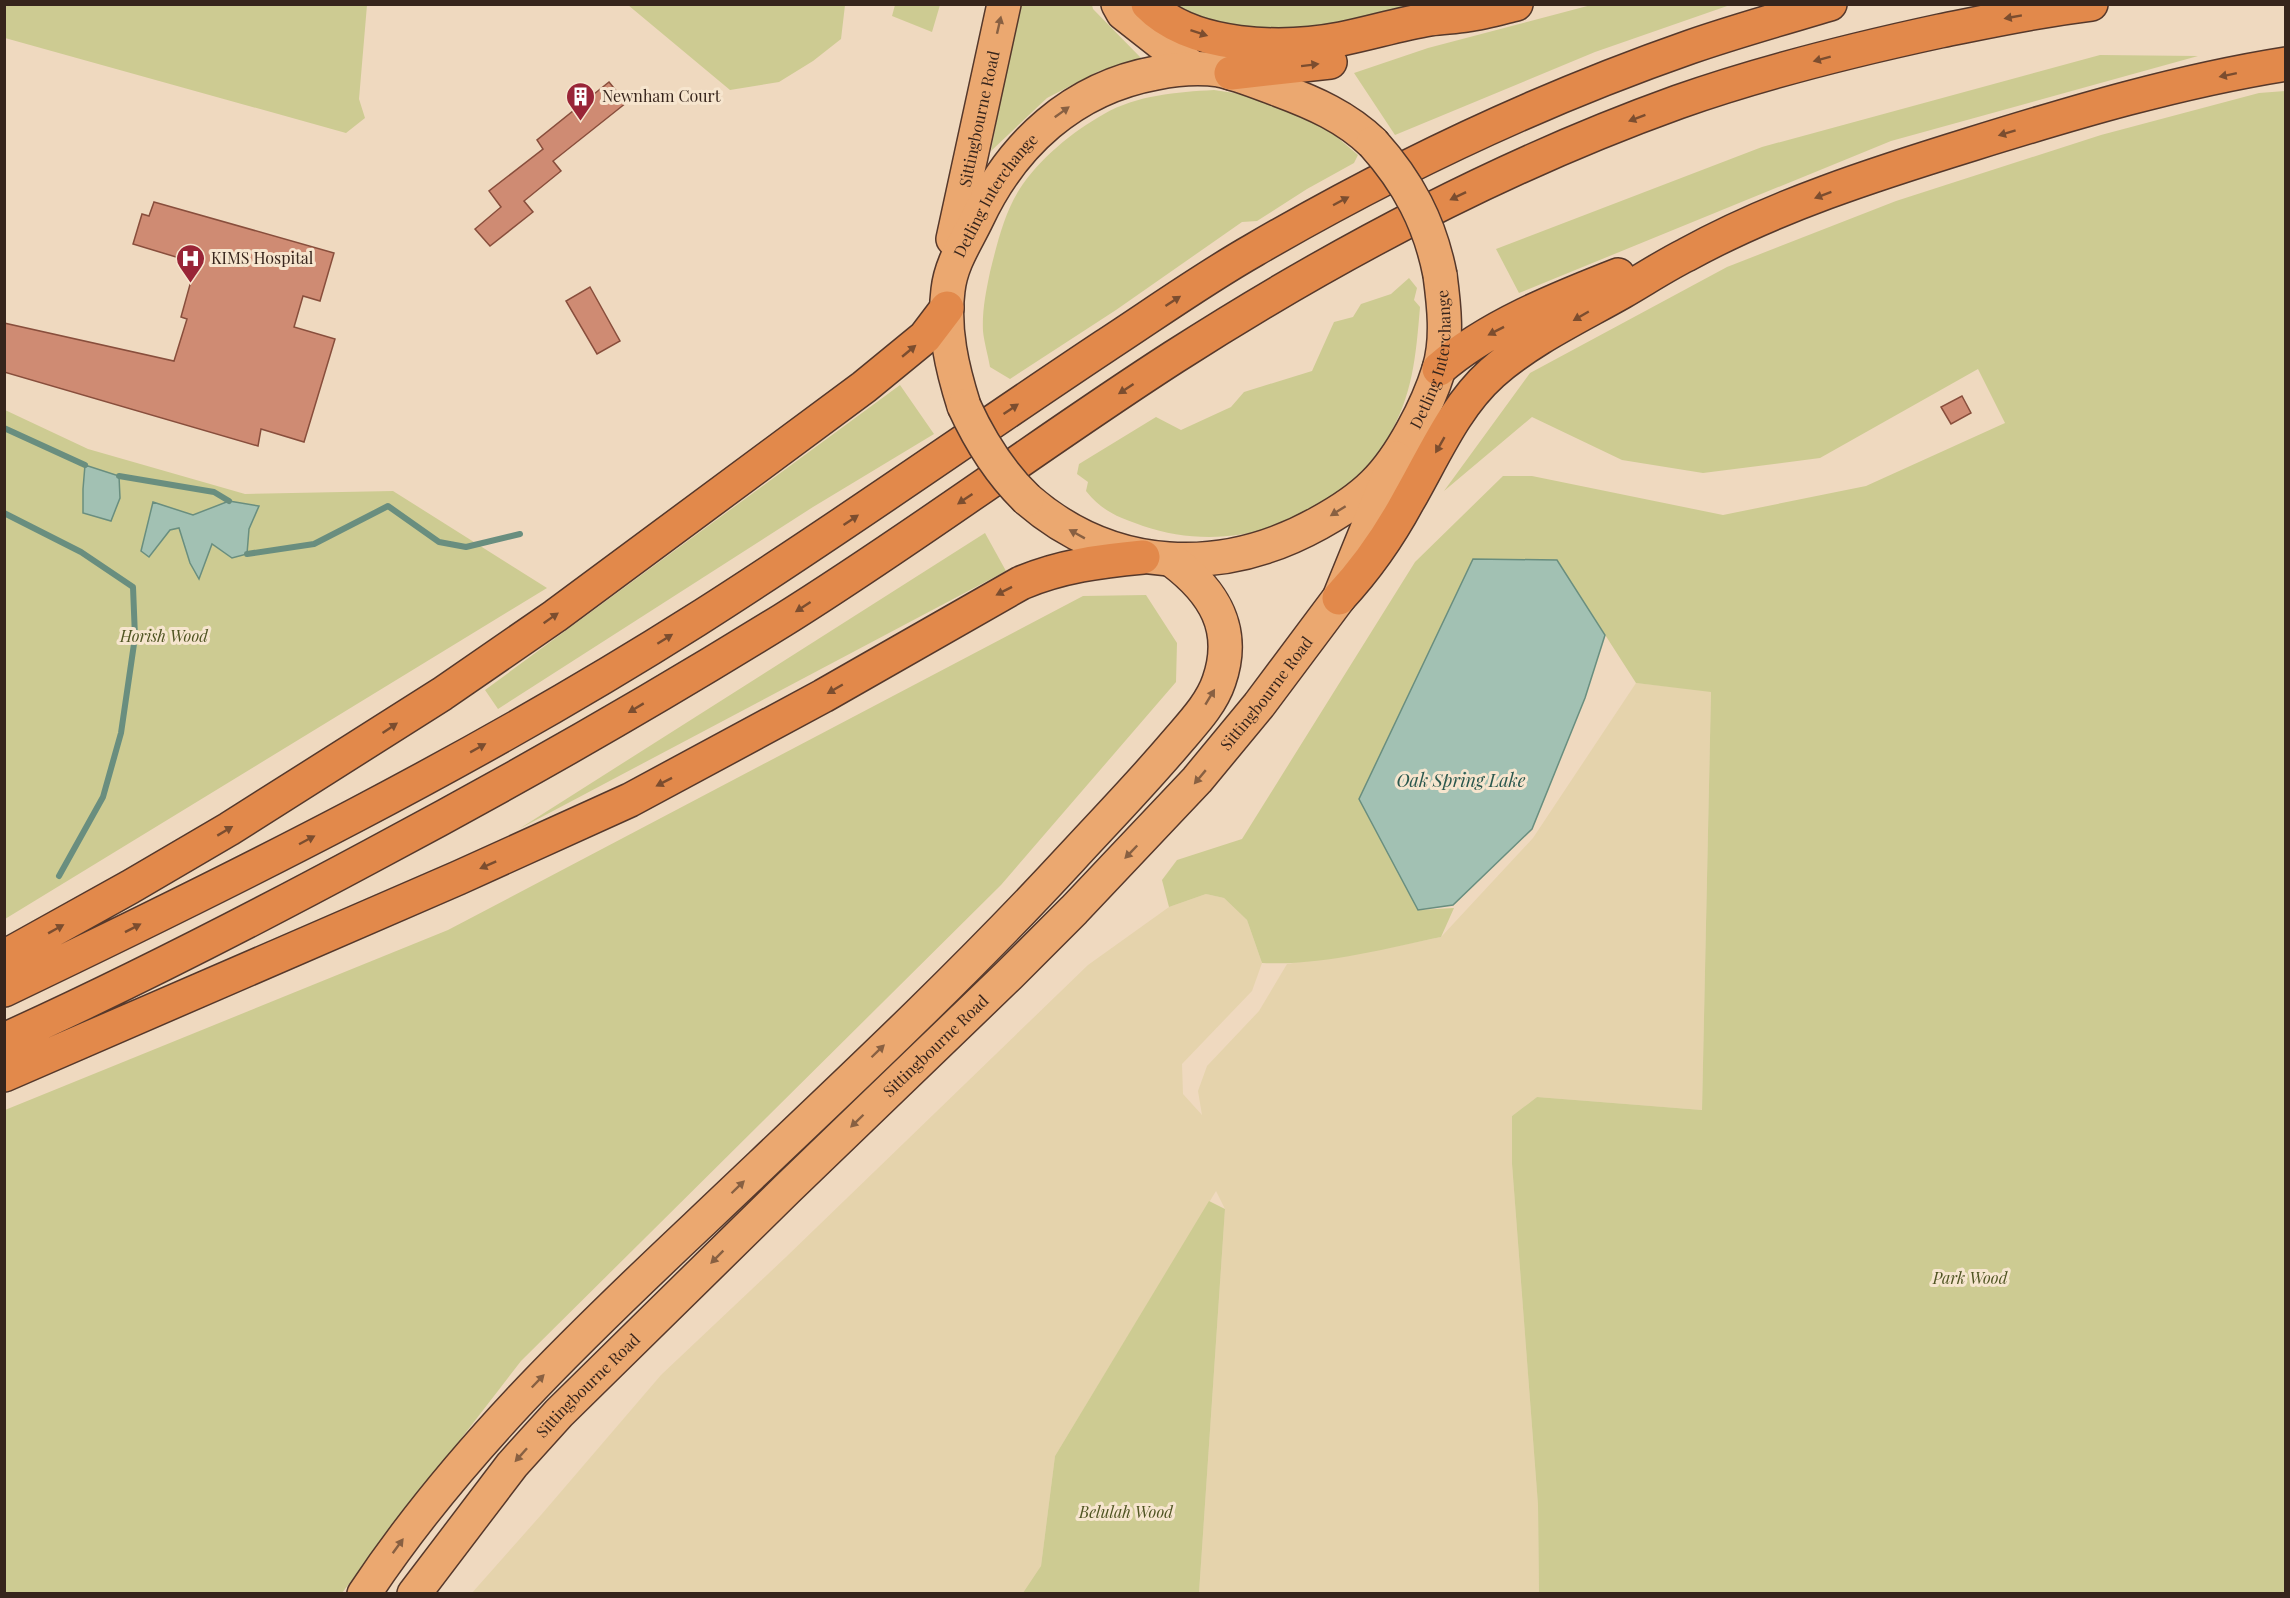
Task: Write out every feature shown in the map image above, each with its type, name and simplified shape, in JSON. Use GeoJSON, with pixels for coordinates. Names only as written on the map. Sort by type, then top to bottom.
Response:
{"type":"FeatureCollection","features":[{"type":"Feature","properties":{"kind":"highway","name":"Sittingbourne Road"},"geometry":{"type":"LineString","coordinates":[[952,268],[953,235],[1004,4]]}},
{"type":"Feature","properties":{"kind":"highway"},"geometry":{"type":"LineString","coordinates":[[1118,4],[1123,13],[1193,68]]}},
{"type":"Feature","properties":{"kind":"highway"},"geometry":{"type":"LineString","coordinates":[[1148,4],[1185,28],[1206,36],[1246,44],[1289,45],[1339,40],[1432,19],[1468,15],[1516,4]]}},
{"type":"Feature","properties":{"kind":"highway"},"geometry":{"type":"LineString","coordinates":[[4,990],[286,851],[508,732],[605,676],[802,553],[1169,304],[1248,253],[1326,209],[1465,138],[1570,93],[1692,46],[1830,4]]}},
{"type":"Feature","properties":{"kind":"highway"},"geometry":{"type":"LineString","coordinates":[[4,1040],[165,963],[290,899],[611,723],[785,619],[1175,357],[1317,270],[1452,198],[1520,166],[1605,131],[1760,75],[1901,39],[1988,21],[2091,4]]}},
{"type":"Feature","properties":{"kind":"highway"},"geometry":{"type":"LineString","coordinates":[[1230,73],[1345,60],[1375,51],[1468,15]]}},
{"type":"Feature","properties":{"kind":"highway"},"geometry":{"type":"LineString","coordinates":[[1339,598],[1371,562],[1408,503],[1450,427],[1479,386],[1492,373],[1524,350],[1686,255],[1779,212],[1930,157],[2101,105],[2188,83],[2286,64]]}},
{"type":"Feature","properties":{"kind":"highway","name":"Detling Interchange"},"geometry":{"type":"LineString","coordinates":[[1193,68],[1230,73],[1328,109],[1373,143],[1402,178],[1419,206],[1433,243],[1440,275],[1444,318],[1439,369],[1420,413],[1396,458],[1359,498],[1304,531],[1249,552],[1224,557],[1158,559],[1089,540],[1062,525],[1027,499],[1004,476],[974,428],[964,406],[949,350],[947,308],[952,268],[991,190],[1020,150],[1053,119],[1086,96],[1138,76],[1193,68]]}},
{"type":"Feature","properties":{"kind":"highway"},"geometry":{"type":"LineString","coordinates":[[1439,369],[1455,355],[1487,335],[1564,297],[1627,272],[1686,255]]}},
{"type":"Feature","properties":{"kind":"highway"},"geometry":{"type":"LineString","coordinates":[[4,957],[121,893],[229,829],[452,687],[622,567],[864,387],[919,342],[934,327],[947,308]]}},
{"type":"Feature","properties":{"kind":"highway","name":"Sittingbourne Road"},"geometry":{"type":"LineString","coordinates":[[414,1593],[512,1465],[559,1413],[795,1180],[1017,967],[1171,810],[1259,705],[1339,598],[1396,458]]}},
{"type":"Feature","properties":{"kind":"highway"},"geometry":{"type":"LineString","coordinates":[[4,1075],[458,878],[630,800],[823,696],[1021,583],[1040,575],[1078,565],[1158,559],[1192,575],[1209,594],[1222,623],[1223,662],[1218,685],[1199,716],[1148,776],[1000,936],[635,1285],[521,1398],[417,1520],[364,1593]]}},
{"type":"Feature","properties":{"kind":"shaded area"},"geometry":{"type":"Polygon","coordinates":[[[1636,683],[1711,691],[1702,1110],[1537,1097],[1512,1116],[1512,1164],[1538,1505],[1539,1593],[1199,1593],[1225,1209],[1216,1191],[1055,1456],[1041,1566],[1027,1593],[471,1594],[661,1375],[1088,965],[1169,907],[1206,894],[1224,898],[1247,920],[1262,963],[1252,991],[1182,1064],[1183,1094],[1202,1115],[1198,1091],[1207,1066],[1259,1011],[1287,964],[1383,949],[1441,937],[1533,838],[1636,683]]]}},
{"type":"Feature","properties":{"kind":"green space"},"geometry":{"type":"Polygon","coordinates":[[[845,4],[841,39],[813,61],[779,82],[730,90],[628,5],[845,4]]]}},
{"type":"Feature","properties":{"kind":"green space"},"geometry":{"type":"Polygon","coordinates":[[[1595,4],[1730,5],[1595,52],[1395,135],[1354,73],[1428,48],[1595,4]]]}},
{"type":"Feature","properties":{"kind":"green space"},"geometry":{"type":"Polygon","coordinates":[[[4,5],[367,5],[359,99],[365,118],[346,133],[5,38],[4,5]]]}},
{"type":"Feature","properties":{"kind":"green space"},"geometry":{"type":"Polygon","coordinates":[[[895,5],[940,5],[932,32],[892,16],[895,5]]]}},
{"type":"Feature","properties":{"kind":"green space"},"geometry":{"type":"Polygon","coordinates":[[[1018,5],[1092,5],[1093,9],[1142,59],[1099,71],[1047,98],[991,151],[1018,5]]]}},
{"type":"Feature","properties":{"kind":"green space"},"geometry":{"type":"Polygon","coordinates":[[[1177,5],[1453,5],[1350,24],[1275,29],[1240,26],[1207,19],[1177,5]]]}},
{"type":"Feature","properties":{"kind":"green space"},"geometry":{"type":"Polygon","coordinates":[[[2100,55],[2198,56],[1891,141],[1519,293],[1496,249],[1762,147],[2100,55]]]}},
{"type":"Feature","properties":{"kind":"green space"},"geometry":{"type":"Polygon","coordinates":[[[1214,90],[1254,96],[1324,126],[1358,155],[1354,163],[1307,189],[1257,221],[1242,222],[1116,310],[1010,379],[990,367],[983,331],[987,286],[1005,219],[1027,179],[1046,157],[1068,138],[1104,114],[1144,99],[1214,90]]]}},
{"type":"Feature","properties":{"kind":"green space","name":"Park Wood"},"geometry":{"type":"Polygon","coordinates":[[[2285,91],[2285,1593],[1539,1593],[1538,1505],[1512,1164],[1512,1116],[1537,1097],[1702,1110],[1711,692],[1636,683],[1557,560],[1418,910],[1454,908],[1441,937],[1329,959],[1262,963],[1247,920],[1224,898],[1206,894],[1169,907],[1162,880],[1177,860],[1242,839],[1415,562],[1503,476],[1532,476],[1723,515],[1866,486],[2005,423],[1978,369],[1820,458],[1703,473],[1622,460],[1532,417],[1444,491],[1530,373],[1727,267],[1896,201],[2101,135],[2259,93],[2285,91]]]}},
{"type":"Feature","properties":{"kind":"green space"},"geometry":{"type":"Polygon","coordinates":[[[1409,278],[1417,288],[1414,300],[1420,307],[1415,359],[1403,407],[1387,439],[1366,467],[1341,491],[1312,510],[1280,524],[1247,533],[1212,537],[1178,534],[1143,526],[1118,517],[1105,509],[1086,491],[1088,482],[1077,474],[1079,464],[1156,417],[1181,430],[1231,407],[1244,392],[1312,371],[1334,322],[1353,317],[1361,304],[1391,294],[1409,278]]]}},
{"type":"Feature","properties":{"kind":"green space"},"geometry":{"type":"Polygon","coordinates":[[[900,385],[934,434],[813,507],[498,709],[485,690],[900,385]]]}},
{"type":"Feature","properties":{"kind":"green space","name":"Horish Wood"},"geometry":{"type":"Polygon","coordinates":[[[5,410],[88,449],[245,494],[393,491],[547,588],[5,919],[5,410]]]}},
{"type":"Feature","properties":{"kind":"green space"},"geometry":{"type":"Polygon","coordinates":[[[985,533],[1006,571],[519,829],[985,533]]]}},
{"type":"Feature","properties":{"kind":"green space"},"geometry":{"type":"Polygon","coordinates":[[[1146,595],[1177,643],[1176,682],[1001,885],[521,1361],[342,1593],[5,1594],[5,1110],[448,930],[1083,596],[1146,595]]]}},
{"type":"Feature","properties":{"kind":"green space","name":"Belulah Wood"},"geometry":{"type":"Polygon","coordinates":[[[1209,1201],[1225,1209],[1199,1593],[1023,1593],[1041,1566],[1055,1456],[1209,1201]]]}},
{"type":"Feature","properties":{"kind":"water"},"geometry":{"type":"Polygon","coordinates":[[[85,465],[119,476],[120,498],[111,521],[83,513],[85,465]]]}},
{"type":"Feature","properties":{"kind":"water"},"geometry":{"type":"Polygon","coordinates":[[[229,501],[259,506],[249,529],[247,554],[232,558],[212,544],[199,579],[190,563],[179,528],[170,530],[149,557],[141,551],[153,502],[193,515],[229,501]]]}},
{"type":"Feature","properties":{"kind":"water","name":"Oak Spring Lake"},"geometry":{"type":"Polygon","coordinates":[[[1473,559],[1557,560],[1605,635],[1585,698],[1532,829],[1453,905],[1418,910],[1359,799],[1473,559]]]}},
{"type":"Feature","properties":{"kind":"building"},"geometry":{"type":"Polygon","coordinates":[[[609,82],[626,103],[553,161],[561,171],[524,201],[533,212],[490,246],[475,229],[501,207],[489,191],[543,149],[537,140],[609,82]]]}},
{"type":"Feature","properties":{"kind":"building"},"geometry":{"type":"Polygon","coordinates":[[[154,202],[334,253],[320,301],[303,296],[294,327],[335,339],[304,442],[261,429],[258,446],[4,372],[4,323],[174,361],[187,319],[181,317],[196,263],[133,244],[142,214],[149,216],[154,202]]]}},
{"type":"Feature","properties":{"kind":"building"},"geometry":{"type":"Polygon","coordinates":[[[590,287],[620,341],[597,354],[566,301],[590,287]]]}},
{"type":"Feature","properties":{"kind":"building"},"geometry":{"type":"Polygon","coordinates":[[[1962,396],[1971,413],[1951,424],[1941,407],[1962,396]]]}},
{"type":"Feature","properties":{"kind":"waterway"},"geometry":{"type":"LineString","coordinates":[[4,428],[85,465]]}},
{"type":"Feature","properties":{"kind":"waterway"},"geometry":{"type":"LineString","coordinates":[[119,476],[214,492],[229,501]]}},
{"type":"Feature","properties":{"kind":"waterway"},"geometry":{"type":"LineString","coordinates":[[247,554],[314,544],[388,506],[439,542],[466,547],[520,534]]}},
{"type":"Feature","properties":{"kind":"waterway"},"geometry":{"type":"LineString","coordinates":[[4,513],[81,552],[133,587],[135,637],[121,733],[103,797],[59,876]]}},
{"type":"Feature","properties":{"kind":"place","name":"Newnham Court"},"geometry":{"type":"Point","coordinates":[581,122]}},
{"type":"Feature","properties":{"kind":"place","name":"KIMS Hospital"},"geometry":{"type":"Point","coordinates":[190,284]}}]}
